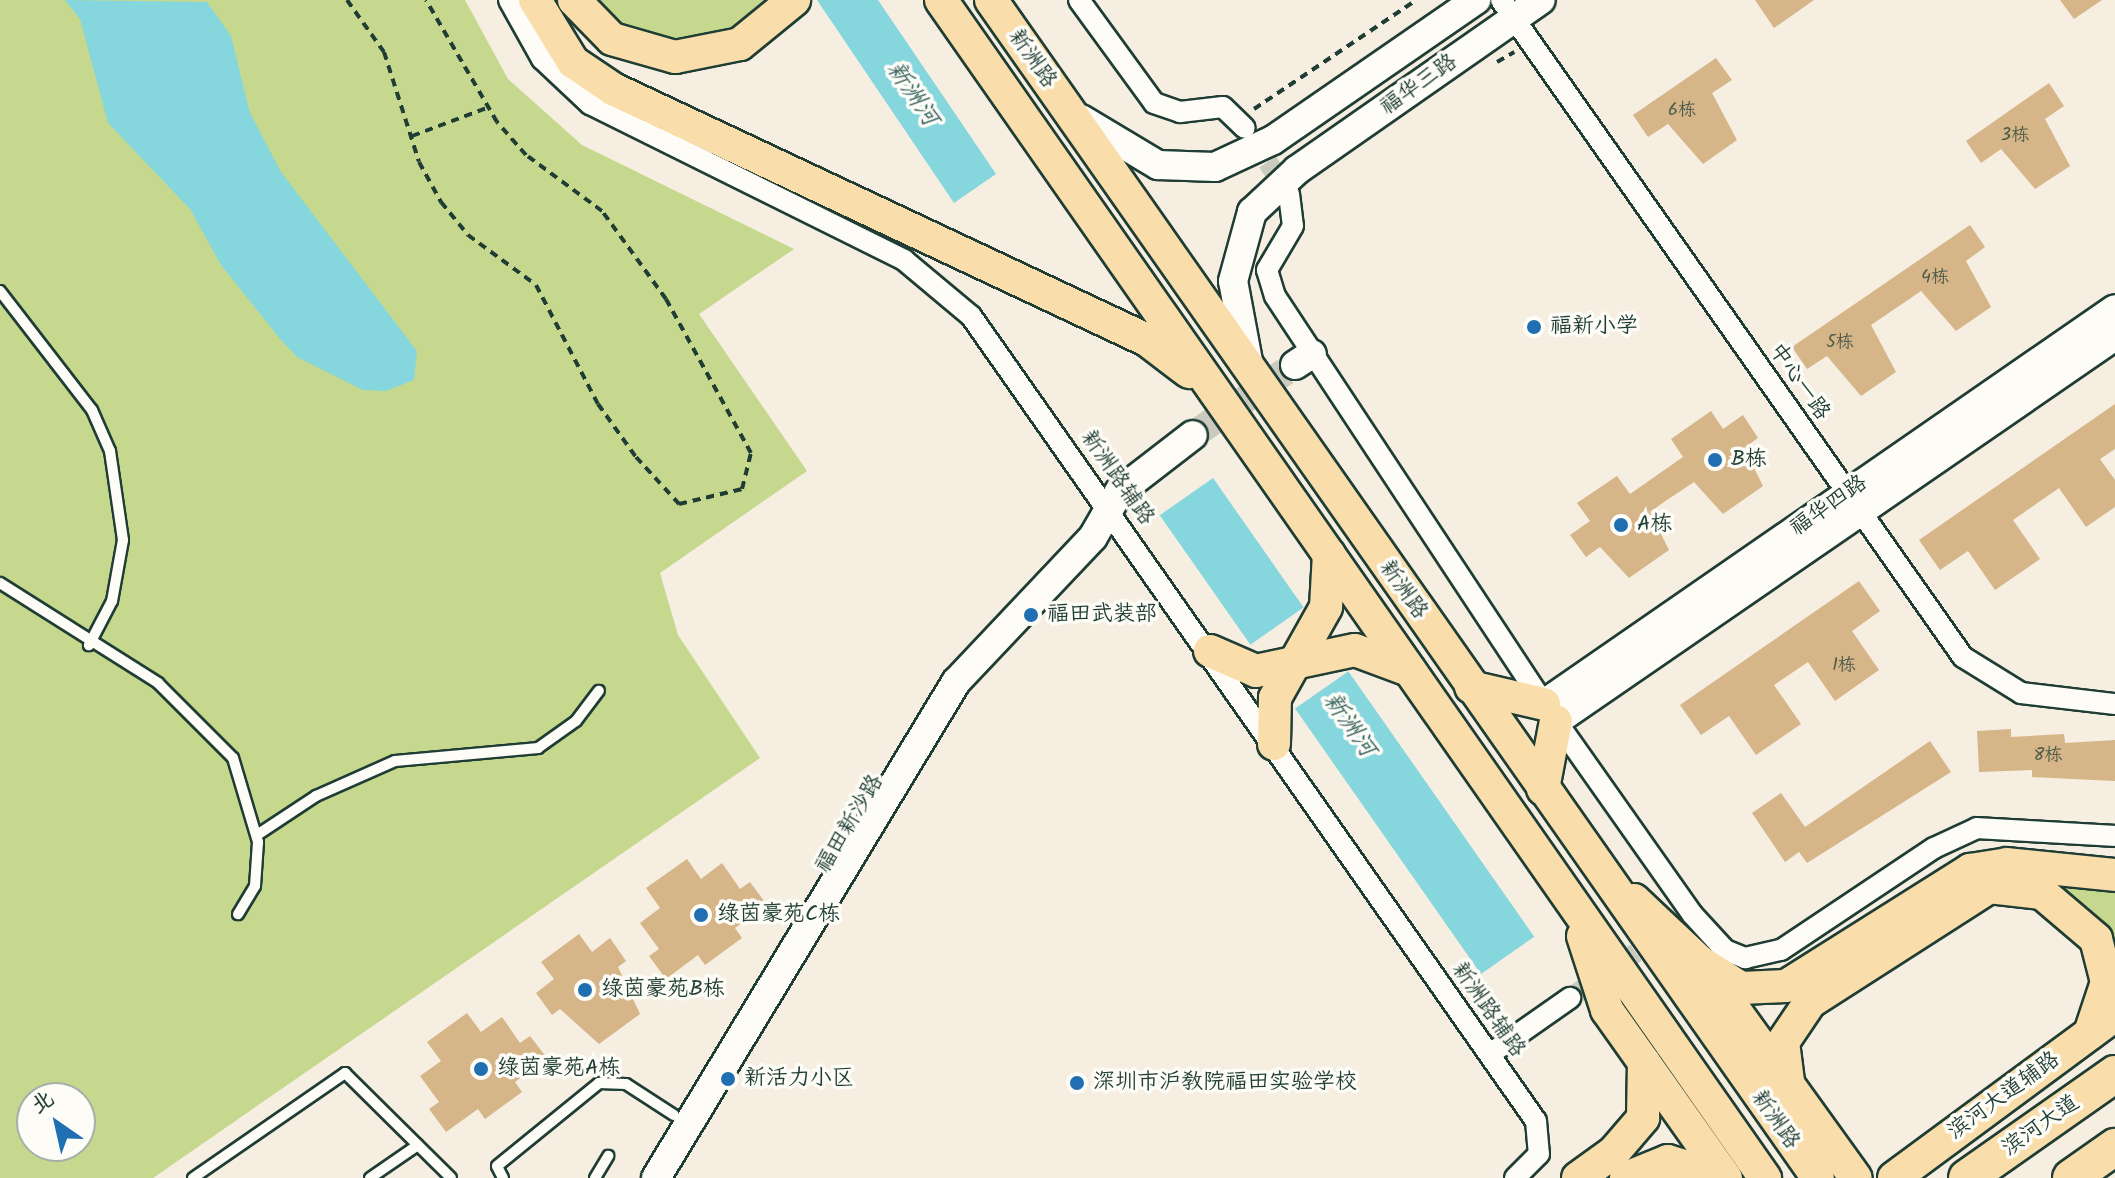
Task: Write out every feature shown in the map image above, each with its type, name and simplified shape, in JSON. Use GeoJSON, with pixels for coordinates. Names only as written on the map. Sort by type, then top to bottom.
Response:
{"type":"FeatureCollection","features":[{"type":"Feature","properties":{"kind":"highway","name":"滨河大道"},"geometry":{"type":"LineString","coordinates":[[1967,1178],[2115,1074]]}},
{"type":"Feature","properties":{"kind":"highway"},"geometry":{"type":"LineString","coordinates":[[2071,1178],[2115,1147]]}},
{"type":"Feature","properties":{"kind":"main road"},"geometry":{"type":"LineString","coordinates":[[535,0],[563,49],[599,80],[1147,340],[1224,404]]}},
{"type":"Feature","properties":{"kind":"main road"},"geometry":{"type":"LineString","coordinates":[[574,0],[612,39],[675,57],[740,44],[794,0]]}},
{"type":"Feature","properties":{"kind":"main road","name":"新洲路"},"geometry":{"type":"LineString","coordinates":[[991,0],[1606,879],[1806,1139],[1818,1178]]}},
{"type":"Feature","properties":{"kind":"main road","name":"新洲路"},"geometry":{"type":"LineString","coordinates":[[942,3],[1762,1175]]}},
{"type":"Feature","properties":{"kind":"main road"},"geometry":{"type":"LineString","coordinates":[[1329,554],[1329,638]]}},
{"type":"Feature","properties":{"kind":"main road"},"geometry":{"type":"LineString","coordinates":[[1274,744],[1275,698],[1297,662],[1329,638]]}},
{"type":"Feature","properties":{"kind":"main road"},"geometry":{"type":"LineString","coordinates":[[1329,638],[1409,670]]}},
{"type":"Feature","properties":{"kind":"main road"},"geometry":{"type":"LineString","coordinates":[[1210,651],[1256,671],[1297,662]]}},
{"type":"Feature","properties":{"kind":"main road"},"geometry":{"type":"LineString","coordinates":[[1471,687],[1550,712],[1543,789]]}},
{"type":"Feature","properties":{"kind":"main road"},"geometry":{"type":"LineString","coordinates":[[1606,879],[1700,962],[1741,988],[1786,986],[1970,870],[2007,864],[2115,875]]}},
{"type":"Feature","properties":{"kind":"main road"},"geometry":{"type":"LineString","coordinates":[[1856,1178],[1806,1139],[1789,1089],[1783,1042],[1810,1002],[1989,887],[2042,893],[2096,939],[2107,982],[2103,1024]]}},
{"type":"Feature","properties":{"kind":"main road"},"geometry":{"type":"LineString","coordinates":[[1572,903],[1607,1010],[1724,1178]]}},
{"type":"Feature","properties":{"kind":"main road"},"geometry":{"type":"LineString","coordinates":[[1700,962],[1789,1089]]}},
{"type":"Feature","properties":{"kind":"main road","name":"滨河大道辅路"},"geometry":{"type":"LineString","coordinates":[[1894,1178],[2103,1024]]}},
{"type":"Feature","properties":{"kind":"main road"},"geometry":{"type":"LineString","coordinates":[[1578,1178],[1614,1152],[1643,1118],[1644,1062]]}},
{"type":"Feature","properties":{"kind":"main road"},"geometry":{"type":"LineString","coordinates":[[1626,1178],[1668,1161],[1724,1178]]}},
{"type":"Feature","properties":{"kind":"street","name":"新洲路辅路"},"geometry":{"type":"LineString","coordinates":[[509,0],[542,59],[590,104],[885,249],[944,287],[1109,507],[1536,1121],[1541,1142],[1515,1178]]}},
{"type":"Feature","properties":{"kind":"street"},"geometry":{"type":"LineString","coordinates":[[1079,0],[1154,103],[1180,112],[1223,107],[1242,123]]}},
{"type":"Feature","properties":{"kind":"street","name":"福华三路"},"geometry":{"type":"LineString","coordinates":[[1063,103],[1124,151],[1186,171],[1241,159],[1476,0]]}},
{"type":"Feature","properties":{"kind":"street","name":"福华三路"},"geometry":{"type":"LineString","coordinates":[[1252,373],[1234,305],[1234,260],[1252,212],[1507,9],[1541,0]]}},
{"type":"Feature","properties":{"kind":"street","name":"中心一路"},"geometry":{"type":"LineString","coordinates":[[1507,9],[1953,644],[1983,676],[2021,693],[2115,704]]}},
{"type":"Feature","properties":{"kind":"street"},"geometry":{"type":"LineString","coordinates":[[1293,182],[1296,217],[1272,252],[1267,278],[1304,360],[1550,712],[1687,917],[1725,950],[1757,958],[1794,943],[1961,833],[2008,825],[2115,836]]}},
{"type":"Feature","properties":{"kind":"street","name":"福华四路"},"geometry":{"type":"LineString","coordinates":[[1854,503],[2115,309]]}},
{"type":"Feature","properties":{"kind":"street","name":"福华四路"},"geometry":{"type":"LineString","coordinates":[[1550,712],[1854,503],[2115,336]]}},
{"type":"Feature","properties":{"kind":"street","name":"福田新沙路"},"geometry":{"type":"LineString","coordinates":[[635,1178],[943,671],[1049,557],[1193,435]]}},
{"type":"Feature","properties":{"kind":"street","name":"福田新沙路"},"geometry":{"type":"LineString","coordinates":[[656,1178],[956,682],[1093,537],[1109,507]]}},
{"type":"Feature","properties":{"kind":"street"},"geometry":{"type":"LineString","coordinates":[[1490,1054],[1570,998]]}},
{"type":"Feature","properties":{"kind":"lane"},"geometry":{"type":"LineString","coordinates":[[0,291],[92,410],[110,451],[123,540],[112,601],[89,645]]}},
{"type":"Feature","properties":{"kind":"lane"},"geometry":{"type":"LineString","coordinates":[[0,583],[89,645],[158,683],[233,758],[257,835],[255,886],[238,914]]}},
{"type":"Feature","properties":{"kind":"lane"},"geometry":{"type":"LineString","coordinates":[[257,835],[316,796],[395,761],[538,748],[576,721],[599,691]]}},
{"type":"Feature","properties":{"kind":"lane"},"geometry":{"type":"LineString","coordinates":[[193,1178],[345,1073],[451,1178]]}},
{"type":"Feature","properties":{"kind":"lane"},"geometry":{"type":"LineString","coordinates":[[503,1178],[497,1166],[599,1083],[626,1084],[674,1115]]}},
{"type":"Feature","properties":{"kind":"lane"},"geometry":{"type":"LineString","coordinates":[[370,1178],[418,1145]]}},
{"type":"Feature","properties":{"kind":"lane"},"geometry":{"type":"LineString","coordinates":[[595,1178],[608,1156]]}},
{"type":"Feature","properties":{"kind":"path"},"geometry":{"type":"LineString","coordinates":[[347,0],[384,52],[412,136],[441,202],[468,235],[536,285],[613,428],[671,497],[696,505],[742,489],[751,453],[666,299],[602,211],[526,155],[487,108],[426,0]]}},
{"type":"Feature","properties":{"kind":"path"},"geometry":{"type":"LineString","coordinates":[[1242,123],[1416,0]]}},
{"type":"Feature","properties":{"kind":"path"},"geometry":{"type":"LineString","coordinates":[[412,136],[487,108]]}},
{"type":"Feature","properties":{"kind":"green space"},"geometry":{"type":"Polygon","coordinates":[[[0,0],[465,0],[508,79],[582,145],[794,249],[699,314],[807,471],[660,573],[678,635],[760,758],[153,1178],[0,1178],[0,0]]]}},
{"type":"Feature","properties":{"kind":"green space"},"geometry":{"type":"Polygon","coordinates":[[[596,0],[776,0],[744,28],[668,47],[617,23],[596,0]]]}},
{"type":"Feature","properties":{"kind":"green space"},"geometry":{"type":"Polygon","coordinates":[[[2036,883],[2115,892],[2115,957],[2036,883]]]}},
{"type":"Feature","properties":{"kind":"water"},"geometry":{"type":"Polygon","coordinates":[[[65,0],[207,2],[231,36],[250,113],[281,172],[417,351],[414,380],[386,391],[363,390],[297,357],[281,340],[221,265],[190,209],[108,123],[80,19],[65,0]]]}},
{"type":"Feature","properties":{"kind":"water","name":"新洲河"},"geometry":{"type":"Polygon","coordinates":[[[817,0],[878,0],[996,174],[954,203],[817,0]]]}},
{"type":"Feature","properties":{"kind":"water","name":"新洲河"},"geometry":{"type":"Polygon","coordinates":[[[1213,478],[1534,937],[1481,974],[1160,515],[1213,478]]]}},
{"type":"Feature","properties":{"kind":"pier"},"geometry":{"type":"Polygon","coordinates":[[[1307,605],[1352,669],[1294,709],[1250,645],[1307,605]]]}},
{"type":"Feature","properties":{"kind":"building"},"geometry":{"type":"Polygon","coordinates":[[[1755,0],[1814,0],[1774,28],[1755,0]]]}},
{"type":"Feature","properties":{"kind":"building"},"geometry":{"type":"Polygon","coordinates":[[[2060,0],[2102,0],[2074,19],[2060,0]]]}},
{"type":"Feature","properties":{"kind":"building"},"geometry":{"type":"Polygon","coordinates":[[[1716,58],[1732,80],[1712,93],[1737,140],[1703,164],[1668,124],[1648,137],[1633,115],[1716,58]]]}},
{"type":"Feature","properties":{"kind":"building"},"geometry":{"type":"Polygon","coordinates":[[[2049,83],[2064,106],[2045,119],[2070,166],[2035,189],[2001,149],[1981,163],[1966,141],[2049,83]]]}},
{"type":"Feature","properties":{"kind":"building"},"geometry":{"type":"Polygon","coordinates":[[[1970,225],[1985,247],[1966,261],[1991,307],[1956,331],[1921,291],[1871,325],[1896,372],[1861,396],[1827,356],[1807,369],[1792,347],[1970,225]]]}},
{"type":"Feature","properties":{"kind":"building"},"geometry":{"type":"Polygon","coordinates":[[[2115,404],[2115,449],[2100,459],[2115,480],[2115,507],[2086,527],[2059,488],[2013,520],[2040,559],[1995,590],[1968,551],[1940,570],[1919,540],[2115,404]]]}},
{"type":"Feature","properties":{"kind":"building"},"geometry":{"type":"Polygon","coordinates":[[[1711,411],[1723,429],[1743,415],[1758,438],[1744,448],[1763,486],[1723,514],[1694,482],[1664,502],[1650,512],[1669,550],[1629,578],[1600,547],[1586,557],[1570,535],[1590,521],[1577,503],[1617,476],[1630,494],[1683,457],[1671,439],[1711,411]]]}},
{"type":"Feature","properties":{"kind":"building"},"geometry":{"type":"Polygon","coordinates":[[[1859,581],[1880,611],[1852,631],[1879,670],[1835,701],[1808,662],[1774,685],[1801,724],[1756,755],[1729,716],[1701,735],[1680,705],[1859,581]]]}},
{"type":"Feature","properties":{"kind":"building"},"geometry":{"type":"Polygon","coordinates":[[[2011,729],[2011,737],[2064,734],[2065,743],[2115,740],[2115,781],[2032,777],[2032,770],[1979,772],[1977,731],[2011,729]]]}},
{"type":"Feature","properties":{"kind":"building"},"geometry":{"type":"Polygon","coordinates":[[[1930,741],[1951,772],[1807,863],[1799,852],[1785,862],[1752,813],[1781,793],[1805,827],[1930,741]]]}},
{"type":"Feature","properties":{"kind":"building","name":"绿茵豪苑C栋"},"geometry":{"type":"Polygon","coordinates":[[[687,859],[701,879],[722,863],[740,889],[750,882],[767,905],[735,928],[742,938],[705,965],[698,955],[666,979],[649,956],[659,949],[640,923],[660,908],[646,888],[687,859]]]}},
{"type":"Feature","properties":{"kind":"building","name":"绿茵豪苑B栋"},"geometry":{"type":"Polygon","coordinates":[[[579,934],[592,952],[610,938],[626,961],[618,967],[640,1014],[599,1044],[560,1009],[552,1015],[536,993],[554,979],[541,962],[579,934]]]}},
{"type":"Feature","properties":{"kind":"building","name":"绿茵豪苑A栋"},"geometry":{"type":"Polygon","coordinates":[[[467,1013],[481,1032],[502,1017],[520,1043],[530,1036],[547,1058],[515,1082],[522,1092],[485,1119],[478,1109],[446,1132],[429,1109],[439,1102],[420,1076],[441,1061],[427,1042],[467,1013]]]}},
{"type":"Feature","properties":{"kind":"tunnel"},"geometry":{"type":"LineString","coordinates":[[1251,137],[1289,194]]}},
{"type":"Feature","properties":{"kind":"tunnel"},"geometry":{"type":"LineString","coordinates":[[1193,435],[1295,365]]}},
{"type":"Feature","properties":{"kind":"tunnel"},"geometry":{"type":"LineString","coordinates":[[1570,998],[1682,921]]}},
{"type":"Feature","properties":{"kind":"place","name":"福新小学"},"geometry":{"type":"Point","coordinates":[1534,327]}},
{"type":"Feature","properties":{"kind":"place","name":"B栋"},"geometry":{"type":"Point","coordinates":[1715,460]}},
{"type":"Feature","properties":{"kind":"place","name":"A栋"},"geometry":{"type":"Point","coordinates":[1621,525]}},
{"type":"Feature","properties":{"kind":"place","name":"福田武装部"},"geometry":{"type":"Point","coordinates":[1031,615]}},
{"type":"Feature","properties":{"kind":"place","name":"绿茵豪苑C栋"},"geometry":{"type":"Point","coordinates":[701,915]}},
{"type":"Feature","properties":{"kind":"place","name":"绿茵豪苑B栋"},"geometry":{"type":"Point","coordinates":[585,990]}},
{"type":"Feature","properties":{"kind":"place","name":"绿茵豪苑A栋"},"geometry":{"type":"Point","coordinates":[481,1069]}},
{"type":"Feature","properties":{"kind":"place","name":"新活力小区"},"geometry":{"type":"Point","coordinates":[728,1079]}},
{"type":"Feature","properties":{"kind":"place","name":"深圳市沪教院福田实验学校"},"geometry":{"type":"Point","coordinates":[1077,1083]}}]}
